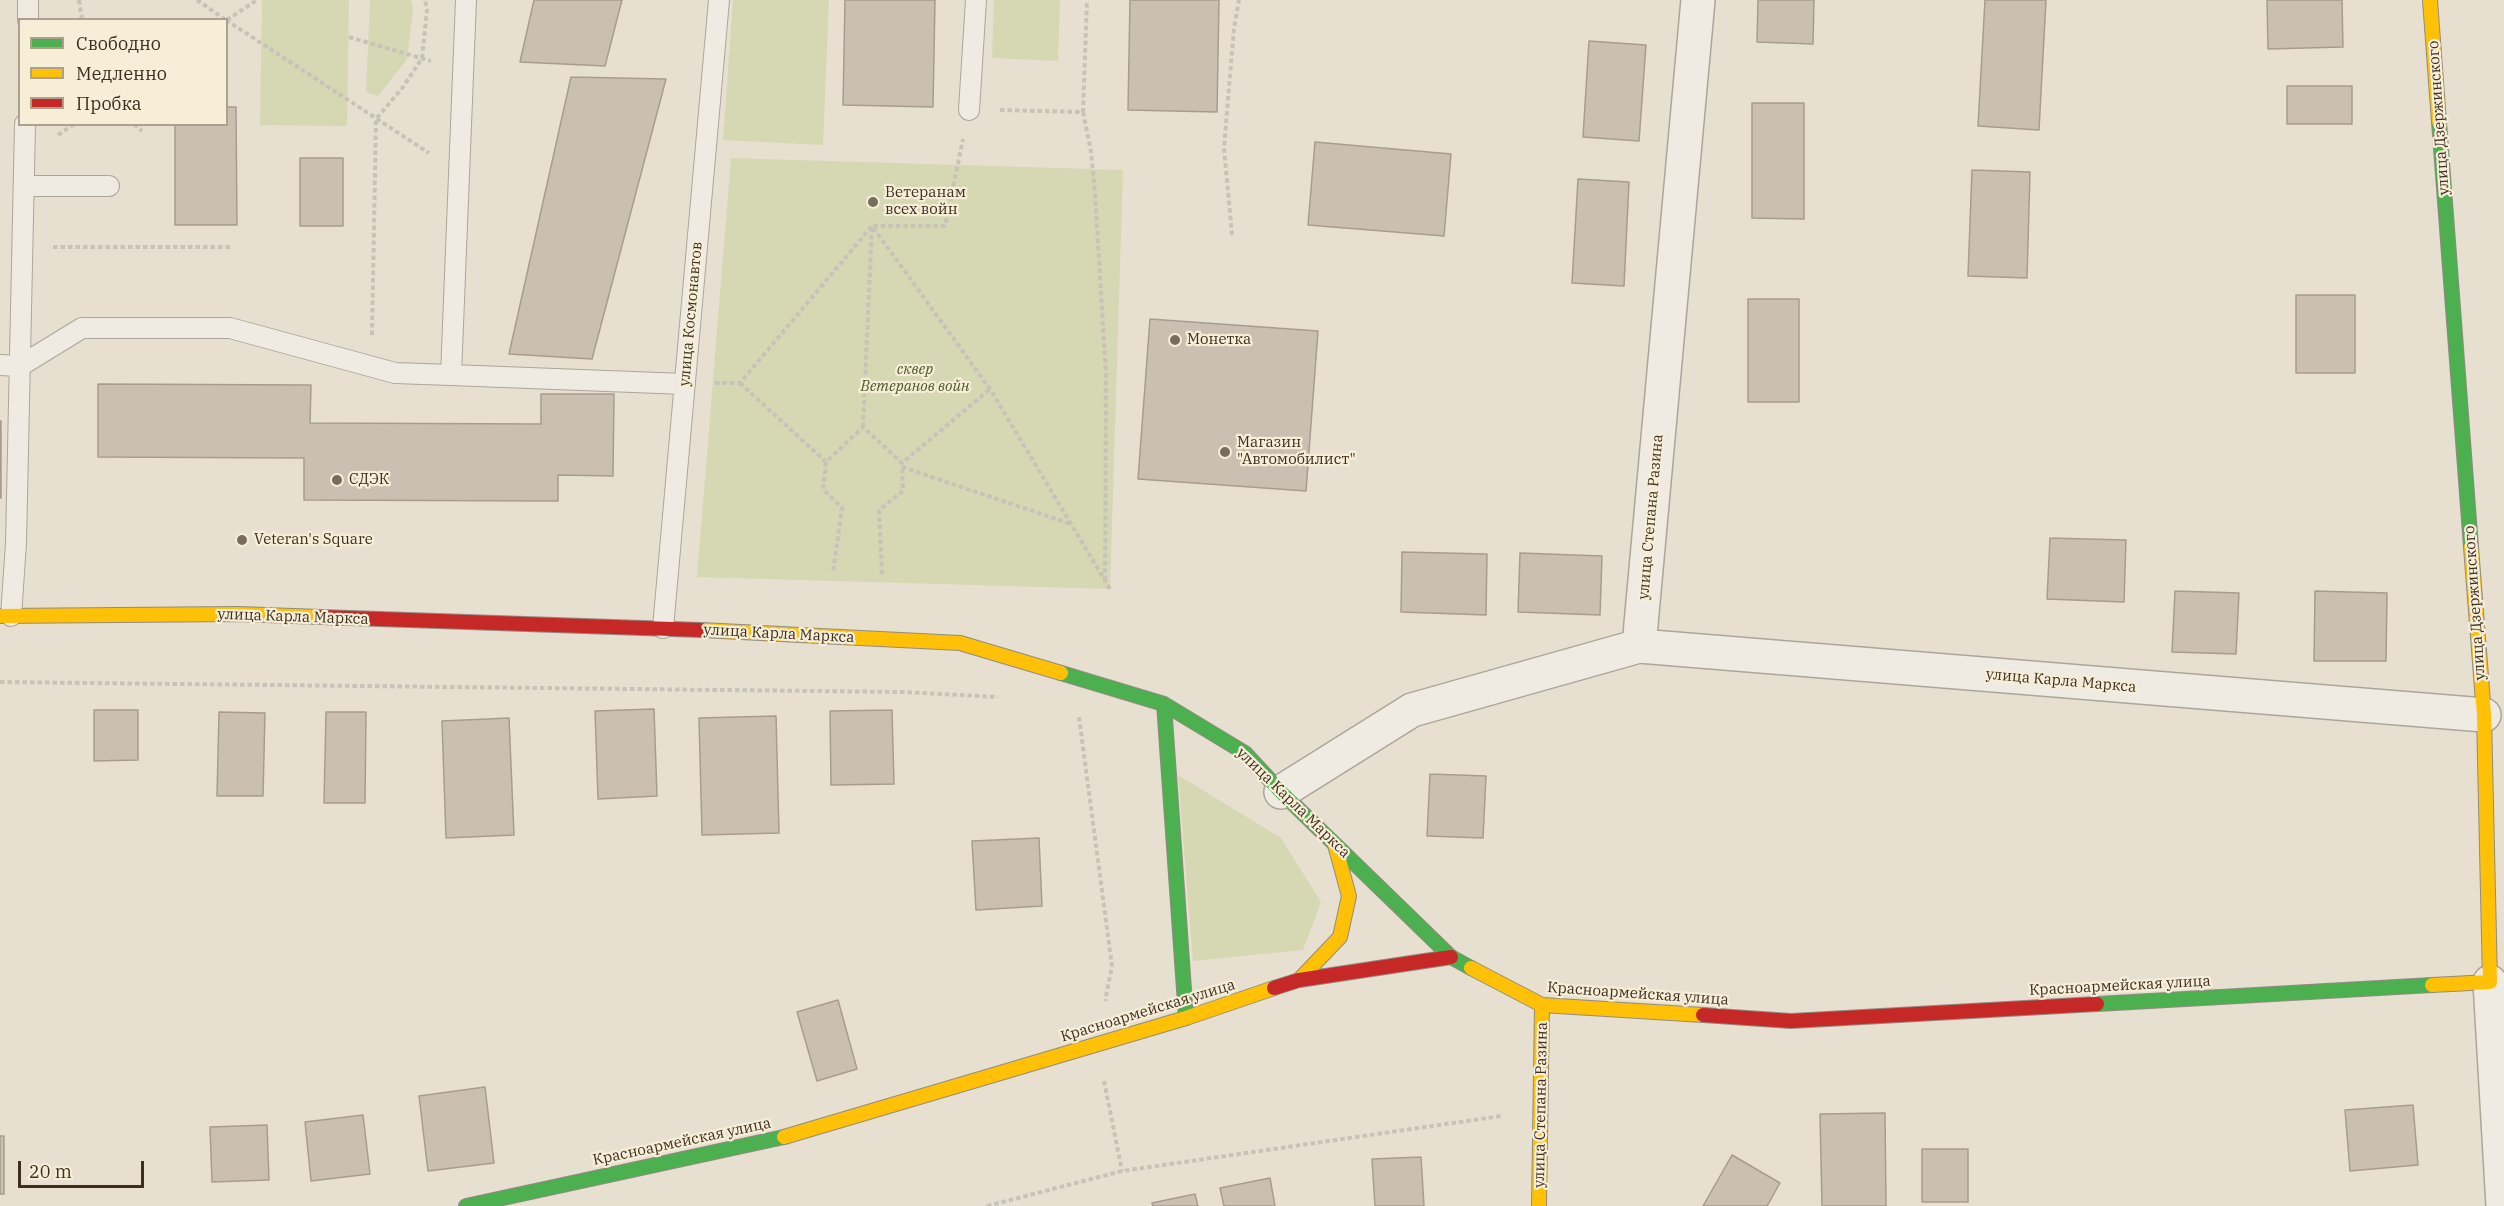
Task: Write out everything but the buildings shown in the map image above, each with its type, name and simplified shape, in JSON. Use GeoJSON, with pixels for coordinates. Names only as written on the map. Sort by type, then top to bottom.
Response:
{"type":"FeatureCollection","features":[{"type":"Feature","properties":{"kind":"main road","name":"улица Дзержинского"},"geometry":{"type":"LineString","coordinates":[[2430,0],[2484,715],[2490,982]]}},
{"type":"Feature","properties":{"kind":"main road","name":"улица Карла Маркса"},"geometry":{"type":"LineString","coordinates":[[5,616],[238,614],[663,628],[960,643],[1164,704],[1245,753],[1281,792],[1451,957]]}},
{"type":"Feature","properties":{"kind":"main road"},"geometry":{"type":"LineString","coordinates":[[1164,704],[1185,1018]]}},
{"type":"Feature","properties":{"kind":"main road"},"geometry":{"type":"LineString","coordinates":[[1299,980],[1340,937],[1349,896],[1335,844]]}},
{"type":"Feature","properties":{"kind":"main road","name":"Красноармейская улица"},"geometry":{"type":"LineString","coordinates":[[466,1206],[773,1140],[1185,1018],[1299,980],[1451,957],[1542,1005],[1791,1021],[2490,982]]}},
{"type":"Feature","properties":{"kind":"main road","name":"улица Степана Разина"},"geometry":{"type":"LineString","coordinates":[[1539,1206],[1542,1005]]}},
{"type":"Feature","properties":{"kind":"street","name":"улица Степана Разина"},"geometry":{"type":"LineString","coordinates":[[1639,646],[1698,0]]}},
{"type":"Feature","properties":{"kind":"street","name":"улица Карла Маркса"},"geometry":{"type":"LineString","coordinates":[[1639,646],[2484,715]]}},
{"type":"Feature","properties":{"kind":"street"},"geometry":{"type":"LineString","coordinates":[[1281,792],[1412,710],[1639,646]]}},
{"type":"Feature","properties":{"kind":"street","name":"улица Дзержинского"},"geometry":{"type":"LineString","coordinates":[[2490,982],[2503,1206]]}},
{"type":"Feature","properties":{"kind":"lane"},"geometry":{"type":"LineString","coordinates":[[28,0],[28,18]]}},
{"type":"Feature","properties":{"kind":"lane"},"geometry":{"type":"LineString","coordinates":[[451,375],[466,0]]}},
{"type":"Feature","properties":{"kind":"lane","name":"улица Космонавтов"},"geometry":{"type":"LineString","coordinates":[[663,628],[719,0]]}},
{"type":"Feature","properties":{"kind":"lane"},"geometry":{"type":"LineString","coordinates":[[969,110],[976,0]]}},
{"type":"Feature","properties":{"kind":"lane"},"geometry":{"type":"LineString","coordinates":[[5,616],[16,543],[25,126]]}},
{"type":"Feature","properties":{"kind":"lane"},"geometry":{"type":"LineString","coordinates":[[24,186],[109,186]]}},
{"type":"Feature","properties":{"kind":"lane"},"geometry":{"type":"LineString","coordinates":[[0,365],[20,366],[82,328],[230,328],[395,373],[685,384]]}},
{"type":"Feature","properties":{"kind":"path"},"geometry":{"type":"LineString","coordinates":[[79,0],[82,18]]}},
{"type":"Feature","properties":{"kind":"path"},"geometry":{"type":"LineString","coordinates":[[196,0],[224,18]]}},
{"type":"Feature","properties":{"kind":"path"},"geometry":{"type":"LineString","coordinates":[[228,19],[256,0]]}},
{"type":"Feature","properties":{"kind":"path"},"geometry":{"type":"LineString","coordinates":[[372,366],[376,119],[403,87],[422,58],[427,9],[425,0]]}},
{"type":"Feature","properties":{"kind":"path"},"geometry":{"type":"LineString","coordinates":[[1088,0],[1083,112],[1094,183],[1106,375],[1105,580]]}},
{"type":"Feature","properties":{"kind":"path"},"geometry":{"type":"LineString","coordinates":[[1232,236],[1224,148],[1234,28],[1239,0]]}},
{"type":"Feature","properties":{"kind":"path"},"geometry":{"type":"LineString","coordinates":[[228,21],[460,173]]}},
{"type":"Feature","properties":{"kind":"path"},"geometry":{"type":"LineString","coordinates":[[349,37],[464,70]]}},
{"type":"Feature","properties":{"kind":"path"},"geometry":{"type":"LineString","coordinates":[[740,383],[872,226],[945,226],[969,110],[1083,112]]}},
{"type":"Feature","properties":{"kind":"path"},"geometry":{"type":"LineString","coordinates":[[136,126],[142,131]]}},
{"type":"Feature","properties":{"kind":"path"},"geometry":{"type":"LineString","coordinates":[[872,226],[990,389],[1110,589]]}},
{"type":"Feature","properties":{"kind":"path"},"geometry":{"type":"LineString","coordinates":[[833,573],[842,507],[823,489],[826,462],[863,427],[872,226]]}},
{"type":"Feature","properties":{"kind":"path"},"geometry":{"type":"LineString","coordinates":[[22,247],[231,247]]}},
{"type":"Feature","properties":{"kind":"path"},"geometry":{"type":"LineString","coordinates":[[685,384],[740,383],[826,462]]}},
{"type":"Feature","properties":{"kind":"path"},"geometry":{"type":"LineString","coordinates":[[902,465],[990,389]]}},
{"type":"Feature","properties":{"kind":"path"},"geometry":{"type":"LineString","coordinates":[[863,427],[902,465],[1071,524]]}},
{"type":"Feature","properties":{"kind":"path"},"geometry":{"type":"LineString","coordinates":[[882,574],[879,510],[903,491],[902,465]]}},
{"type":"Feature","properties":{"kind":"path"},"geometry":{"type":"LineString","coordinates":[[0,682],[903,692],[1008,697]]}},
{"type":"Feature","properties":{"kind":"path"},"geometry":{"type":"LineString","coordinates":[[1079,713],[1112,966],[1096,1045],[1122,1171]]}},
{"type":"Feature","properties":{"kind":"path"},"geometry":{"type":"LineString","coordinates":[[987,1206],[1122,1171],[1541,1110]]}},
{"type":"Feature","properties":{"kind":"green space"},"geometry":{"type":"Polygon","coordinates":[[[262,0],[349,0],[347,126],[260,125],[262,0]]]}},
{"type":"Feature","properties":{"kind":"green space"},"geometry":{"type":"Polygon","coordinates":[[[370,0],[411,0],[413,10],[407,59],[378,96],[366,92],[370,0]]]}},
{"type":"Feature","properties":{"kind":"green space"},"geometry":{"type":"Polygon","coordinates":[[[733,0],[829,0],[823,145],[723,140],[733,0]]]}},
{"type":"Feature","properties":{"kind":"green space"},"geometry":{"type":"Polygon","coordinates":[[[994,0],[1060,0],[1058,61],[992,58],[994,0]]]}},
{"type":"Feature","properties":{"kind":"green space","name":"сквер Ветеранов войн"},"geometry":{"type":"Polygon","coordinates":[[[731,158],[1123,170],[1110,589],[697,577],[731,158]]]}},
{"type":"Feature","properties":{"kind":"green space"},"geometry":{"type":"Polygon","coordinates":[[[1178,775],[1281,838],[1321,902],[1303,950],[1193,961],[1178,775]]]}},
{"type":"Feature","properties":{"kind":"traffic: fast"},"geometry":{"type":"LineString","coordinates":[[2439,122],[2471,547]]}},
{"type":"Feature","properties":{"kind":"traffic: fast"},"geometry":{"type":"LineString","coordinates":[[1061,673],[1164,704],[1245,753],[1281,792],[1451,957],[1471,968]]}},
{"type":"Feature","properties":{"kind":"traffic: fast"},"geometry":{"type":"LineString","coordinates":[[1164,704],[1186,1018]]}},
{"type":"Feature","properties":{"kind":"traffic: fast"},"geometry":{"type":"LineString","coordinates":[[2097,1004],[2432,985]]}},
{"type":"Feature","properties":{"kind":"traffic: fast"},"geometry":{"type":"LineString","coordinates":[[466,1206],[784,1137]]}},
{"type":"Feature","properties":{"kind":"traffic: slow"},"geometry":{"type":"LineString","coordinates":[[2430,0],[2439,122]]}},
{"type":"Feature","properties":{"kind":"traffic: slow"},"geometry":{"type":"LineString","coordinates":[[2432,985],[2490,982],[2484,715],[2471,547]]}},
{"type":"Feature","properties":{"kind":"traffic: slow"},"geometry":{"type":"LineString","coordinates":[[0,616],[238,614],[321,617]]}},
{"type":"Feature","properties":{"kind":"traffic: slow"},"geometry":{"type":"LineString","coordinates":[[701,630],[960,643],[1061,673]]}},
{"type":"Feature","properties":{"kind":"traffic: slow"},"geometry":{"type":"LineString","coordinates":[[1299,980],[1340,937],[1349,896],[1335,845]]}},
{"type":"Feature","properties":{"kind":"traffic: slow"},"geometry":{"type":"LineString","coordinates":[[1471,968],[1542,1005],[1703,1015]]}},
{"type":"Feature","properties":{"kind":"traffic: slow"},"geometry":{"type":"LineString","coordinates":[[784,1137],[1186,1018],[1274,988]]}},
{"type":"Feature","properties":{"kind":"traffic: slow"},"geometry":{"type":"LineString","coordinates":[[1539,1206],[1542,1005]]}},
{"type":"Feature","properties":{"kind":"traffic: jam"},"geometry":{"type":"LineString","coordinates":[[321,617],[701,630]]}},
{"type":"Feature","properties":{"kind":"traffic: jam"},"geometry":{"type":"LineString","coordinates":[[1274,988],[1299,980],[1451,957]]}},
{"type":"Feature","properties":{"kind":"traffic: jam"},"geometry":{"type":"LineString","coordinates":[[1703,1015],[1791,1021],[2097,1004]]}},
{"type":"Feature","properties":{"kind":"place","name":"Ветеранам всех войн"},"geometry":{"type":"Point","coordinates":[873,202]}},
{"type":"Feature","properties":{"kind":"place","name":"Монетка"},"geometry":{"type":"Point","coordinates":[1175,340]}},
{"type":"Feature","properties":{"kind":"place","name":"Магазин \"Автомобилист\""},"geometry":{"type":"Point","coordinates":[1225,452]}},
{"type":"Feature","properties":{"kind":"place","name":"СДЭК"},"geometry":{"type":"Point","coordinates":[337,480]}},
{"type":"Feature","properties":{"kind":"place","name":"Veteran's Square"},"geometry":{"type":"Point","coordinates":[242,540]}}]}
